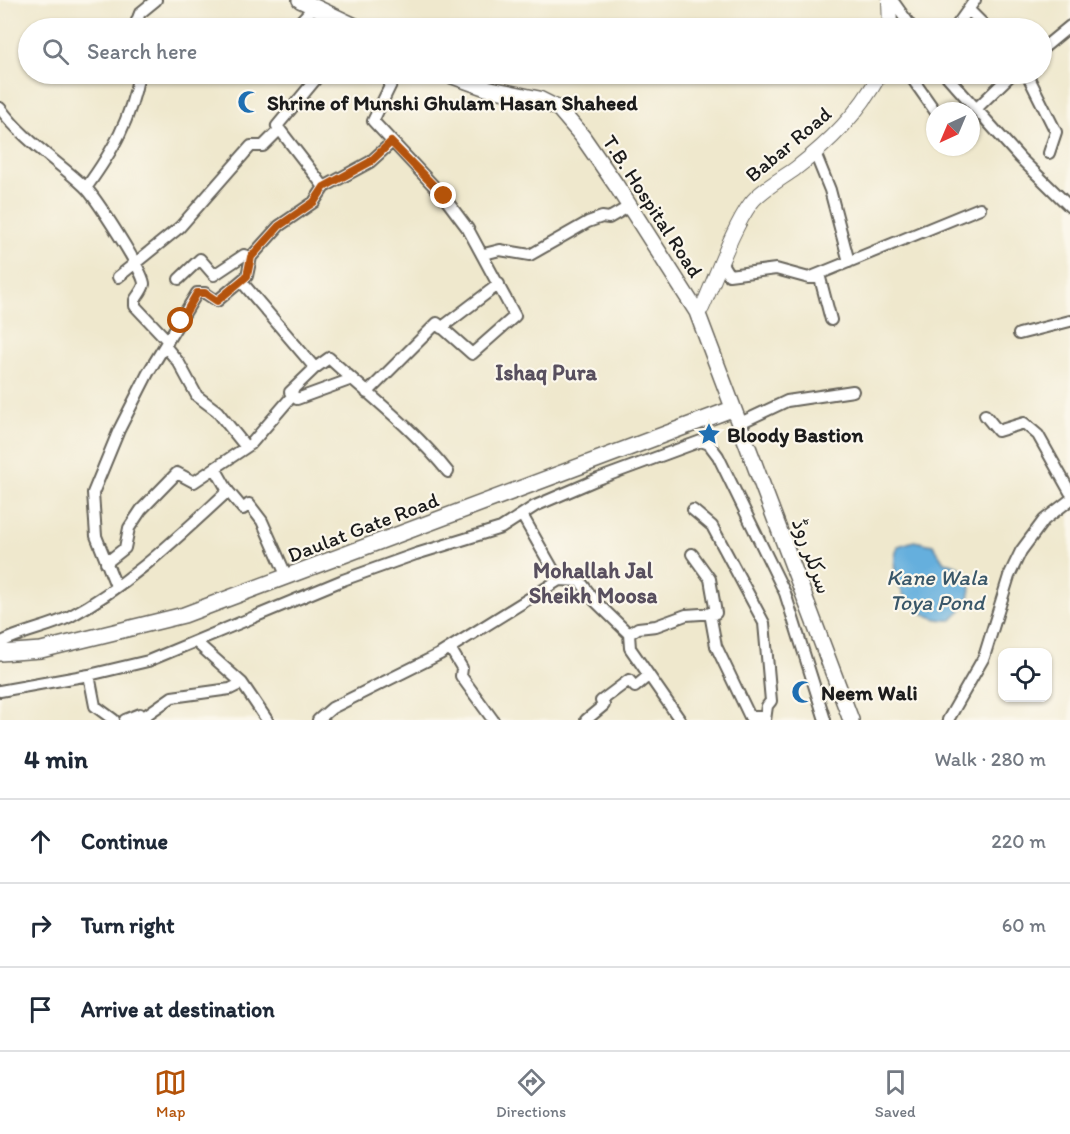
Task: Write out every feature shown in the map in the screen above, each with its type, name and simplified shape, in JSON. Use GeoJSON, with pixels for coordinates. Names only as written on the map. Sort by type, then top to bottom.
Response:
{"type":"FeatureCollection","features":[{"type":"Feature","properties":{"kind":"main road"},"geometry":{"type":"LineString","coordinates":[[300,0],[337,18]]}},
{"type":"Feature","properties":{"kind":"main road","name":"T.B. Hospital Road"},"geometry":{"type":"LineString","coordinates":[[475,84],[539,99],[559,109],[582,136],[630,206],[697,312],[732,409]]}},
{"type":"Feature","properties":{"kind":"main road","name":"سرکلر روڈ"},"geometry":{"type":"LineString","coordinates":[[732,409],[783,536],[851,720]]}},
{"type":"Feature","properties":{"kind":"main road","name":"Daulat Gate Road"},"geometry":{"type":"LineString","coordinates":[[0,653],[41,650],[184,615],[732,409]]}},
{"type":"Feature","properties":{"kind":"street"},"geometry":{"type":"LineString","coordinates":[[138,18],[140,13],[156,0]]}},
{"type":"Feature","properties":{"kind":"street"},"geometry":{"type":"LineString","coordinates":[[890,18],[891,0]]}},
{"type":"Feature","properties":{"kind":"street"},"geometry":{"type":"LineString","coordinates":[[891,0],[904,18]]}},
{"type":"Feature","properties":{"kind":"street"},"geometry":{"type":"LineString","coordinates":[[962,18],[972,5],[980,18]]}},
{"type":"Feature","properties":{"kind":"street"},"geometry":{"type":"LineString","coordinates":[[304,18],[314,7]]}},
{"type":"Feature","properties":{"kind":"street"},"geometry":{"type":"LineString","coordinates":[[1052,40],[1070,26]]}},
{"type":"Feature","properties":{"kind":"street"},"geometry":{"type":"LineString","coordinates":[[86,188],[115,148],[132,108],[137,84]]}},
{"type":"Feature","properties":{"kind":"street"},"geometry":{"type":"LineString","coordinates":[[312,84],[277,126],[324,187]]}},
{"type":"Feature","properties":{"kind":"street"},"geometry":{"type":"LineString","coordinates":[[367,393],[437,323],[472,354],[515,316],[484,254],[444,196],[373,121],[391,84]]}},
{"type":"Feature","properties":{"kind":"street","name":"Babar Road"},"geometry":{"type":"LineString","coordinates":[[697,312],[702,308],[721,262],[752,202],[815,153],[859,108],[874,84]]}},
{"type":"Feature","properties":{"kind":"street"},"geometry":{"type":"LineString","coordinates":[[916,84],[929,102]]}},
{"type":"Feature","properties":{"kind":"street"},"geometry":{"type":"LineString","coordinates":[[954,84],[971,102]]}},
{"type":"Feature","properties":{"kind":"street"},"geometry":{"type":"LineString","coordinates":[[980,105],[1002,84]]}},
{"type":"Feature","properties":{"kind":"street"},"geometry":{"type":"LineString","coordinates":[[1031,84],[1056,132],[1049,153]]}},
{"type":"Feature","properties":{"kind":"street"},"geometry":{"type":"LineString","coordinates":[[0,108],[26,138],[86,188],[135,261],[144,281],[144,287],[135,300],[135,306],[180,363],[197,396],[217,411],[246,447]]}},
{"type":"Feature","properties":{"kind":"street"},"geometry":{"type":"LineString","coordinates":[[980,111],[1020,158],[1070,207]]}},
{"type":"Feature","properties":{"kind":"street"},"geometry":{"type":"LineString","coordinates":[[118,277],[180,227],[251,146],[263,146],[279,130]]}},
{"type":"Feature","properties":{"kind":"street"},"geometry":{"type":"LineString","coordinates":[[116,586],[96,536],[93,493],[118,430],[148,373],[197,293],[205,293],[217,301],[247,276],[251,257],[279,226],[314,202],[324,187],[370,162],[391,142]]}},
{"type":"Feature","properties":{"kind":"street"},"geometry":{"type":"LineString","coordinates":[[815,153],[830,190],[849,262]]}},
{"type":"Feature","properties":{"kind":"street"},"geometry":{"type":"LineString","coordinates":[[484,254],[500,250],[530,255],[588,222],[602,217],[609,218],[630,206]]}},
{"type":"Feature","properties":{"kind":"street"},"geometry":{"type":"LineString","coordinates":[[809,278],[980,208]]}},
{"type":"Feature","properties":{"kind":"street"},"geometry":{"type":"LineString","coordinates":[[179,279],[200,259],[214,275],[244,255],[251,257]]}},
{"type":"Feature","properties":{"kind":"street"},"geometry":{"type":"LineString","coordinates":[[721,262],[729,276],[776,269],[809,278],[820,278],[831,320]]}},
{"type":"Feature","properties":{"kind":"street"},"geometry":{"type":"LineString","coordinates":[[241,281],[315,368]]}},
{"type":"Feature","properties":{"kind":"street"},"geometry":{"type":"LineString","coordinates":[[441,328],[499,284]]}},
{"type":"Feature","properties":{"kind":"street"},"geometry":{"type":"LineString","coordinates":[[1019,334],[1070,321]]}},
{"type":"Feature","properties":{"kind":"street"},"geometry":{"type":"LineString","coordinates":[[352,379],[297,399],[290,392],[329,358],[352,379],[367,393],[396,415],[424,442],[448,471]]}},
{"type":"Feature","properties":{"kind":"street"},"geometry":{"type":"LineString","coordinates":[[738,424],[787,402],[853,391]]}},
{"type":"Feature","properties":{"kind":"street"},"geometry":{"type":"LineString","coordinates":[[106,563],[124,548],[129,528],[141,510],[177,474],[194,482],[246,447],[293,395]]}},
{"type":"Feature","properties":{"kind":"street"},"geometry":{"type":"LineString","coordinates":[[985,415],[998,431],[1024,423],[1038,435],[1070,492]]}},
{"type":"Feature","properties":{"kind":"street"},"geometry":{"type":"LineString","coordinates":[[0,691],[89,675],[148,661],[365,572],[501,528],[522,515],[598,479],[695,442],[709,444],[718,456],[785,593],[825,720]]}},
{"type":"Feature","properties":{"kind":"street"},"geometry":{"type":"LineString","coordinates":[[215,468],[228,491],[243,509],[249,504],[262,521],[287,578]]}},
{"type":"Feature","properties":{"kind":"street"},"geometry":{"type":"LineString","coordinates":[[0,643],[17,633],[68,618],[116,586],[155,557],[228,491]]}},
{"type":"Feature","properties":{"kind":"street"},"geometry":{"type":"LineString","coordinates":[[948,720],[984,657],[1009,576],[1022,551],[1044,520],[1070,500]]}},
{"type":"Feature","properties":{"kind":"street"},"geometry":{"type":"LineString","coordinates":[[693,510],[712,526],[764,623],[771,701],[767,706],[765,719],[750,717],[716,646],[710,613]]}},
{"type":"Feature","properties":{"kind":"street"},"geometry":{"type":"LineString","coordinates":[[522,515],[559,580]]}},
{"type":"Feature","properties":{"kind":"street"},"geometry":{"type":"LineString","coordinates":[[629,634],[638,628],[656,626],[687,615],[716,613],[710,579],[692,554]]}},
{"type":"Feature","properties":{"kind":"street"},"geometry":{"type":"LineString","coordinates":[[318,720],[332,708],[450,648],[559,580],[580,581],[595,601],[629,634],[630,648],[680,720]]}},
{"type":"Feature","properties":{"kind":"street"},"geometry":{"type":"LineString","coordinates":[[196,642],[242,683],[267,720]]}},
{"type":"Feature","properties":{"kind":"street"},"geometry":{"type":"LineString","coordinates":[[450,648],[462,668],[462,676],[493,720]]}},
{"type":"Feature","properties":{"kind":"street"},"geometry":{"type":"LineString","coordinates":[[89,675],[95,706],[114,720]]}},
{"type":"Feature","properties":{"kind":"street"},"geometry":{"type":"LineString","coordinates":[[586,720],[604,705],[601,701],[630,680],[635,687],[648,676]]}},
{"type":"Feature","properties":{"kind":"street"},"geometry":{"type":"LineString","coordinates":[[125,720],[140,714],[142,718],[172,697],[230,689],[242,683]]}},
{"type":"Feature","properties":{"kind":"water","name":"Kane Wala Toya Pond"},"geometry":{"type":"Polygon","coordinates":[[[914,541],[933,545],[944,562],[956,565],[966,573],[969,579],[971,591],[968,601],[952,620],[926,615],[915,607],[899,586],[895,573],[898,546],[914,541]]]}},
{"type":"Feature","properties":{"kind":"place","name":"Shrine of Munshi Ghulam Hasan Shaheed"},"geometry":{"type":"Point","coordinates":[249,102]}},
{"type":"Feature","properties":{"kind":"place","name":"Bloody Bastion"},"geometry":{"type":"Point","coordinates":[709,434]}},
{"type":"Feature","properties":{"kind":"place","name":"Neem Wali"},"geometry":{"type":"Point","coordinates":[803,692]}},
{"type":"Feature","properties":{"kind":"district","name":"Ishaq Pura"},"geometry":{"type":"Point","coordinates":[546,372]}},
{"type":"Feature","properties":{"kind":"district","name":"Mohallah Jal Sheikh Moosa"},"geometry":{"type":"Point","coordinates":[593,582]}},
{"type":"Feature","properties":{"kind":"route"},"geometry":{"type":"LineString","coordinates":[[181,321],[197,293],[205,293],[217,301],[247,276],[251,257],[279,226],[314,202],[324,187],[370,162],[391,142],[444,196]]}}]}
